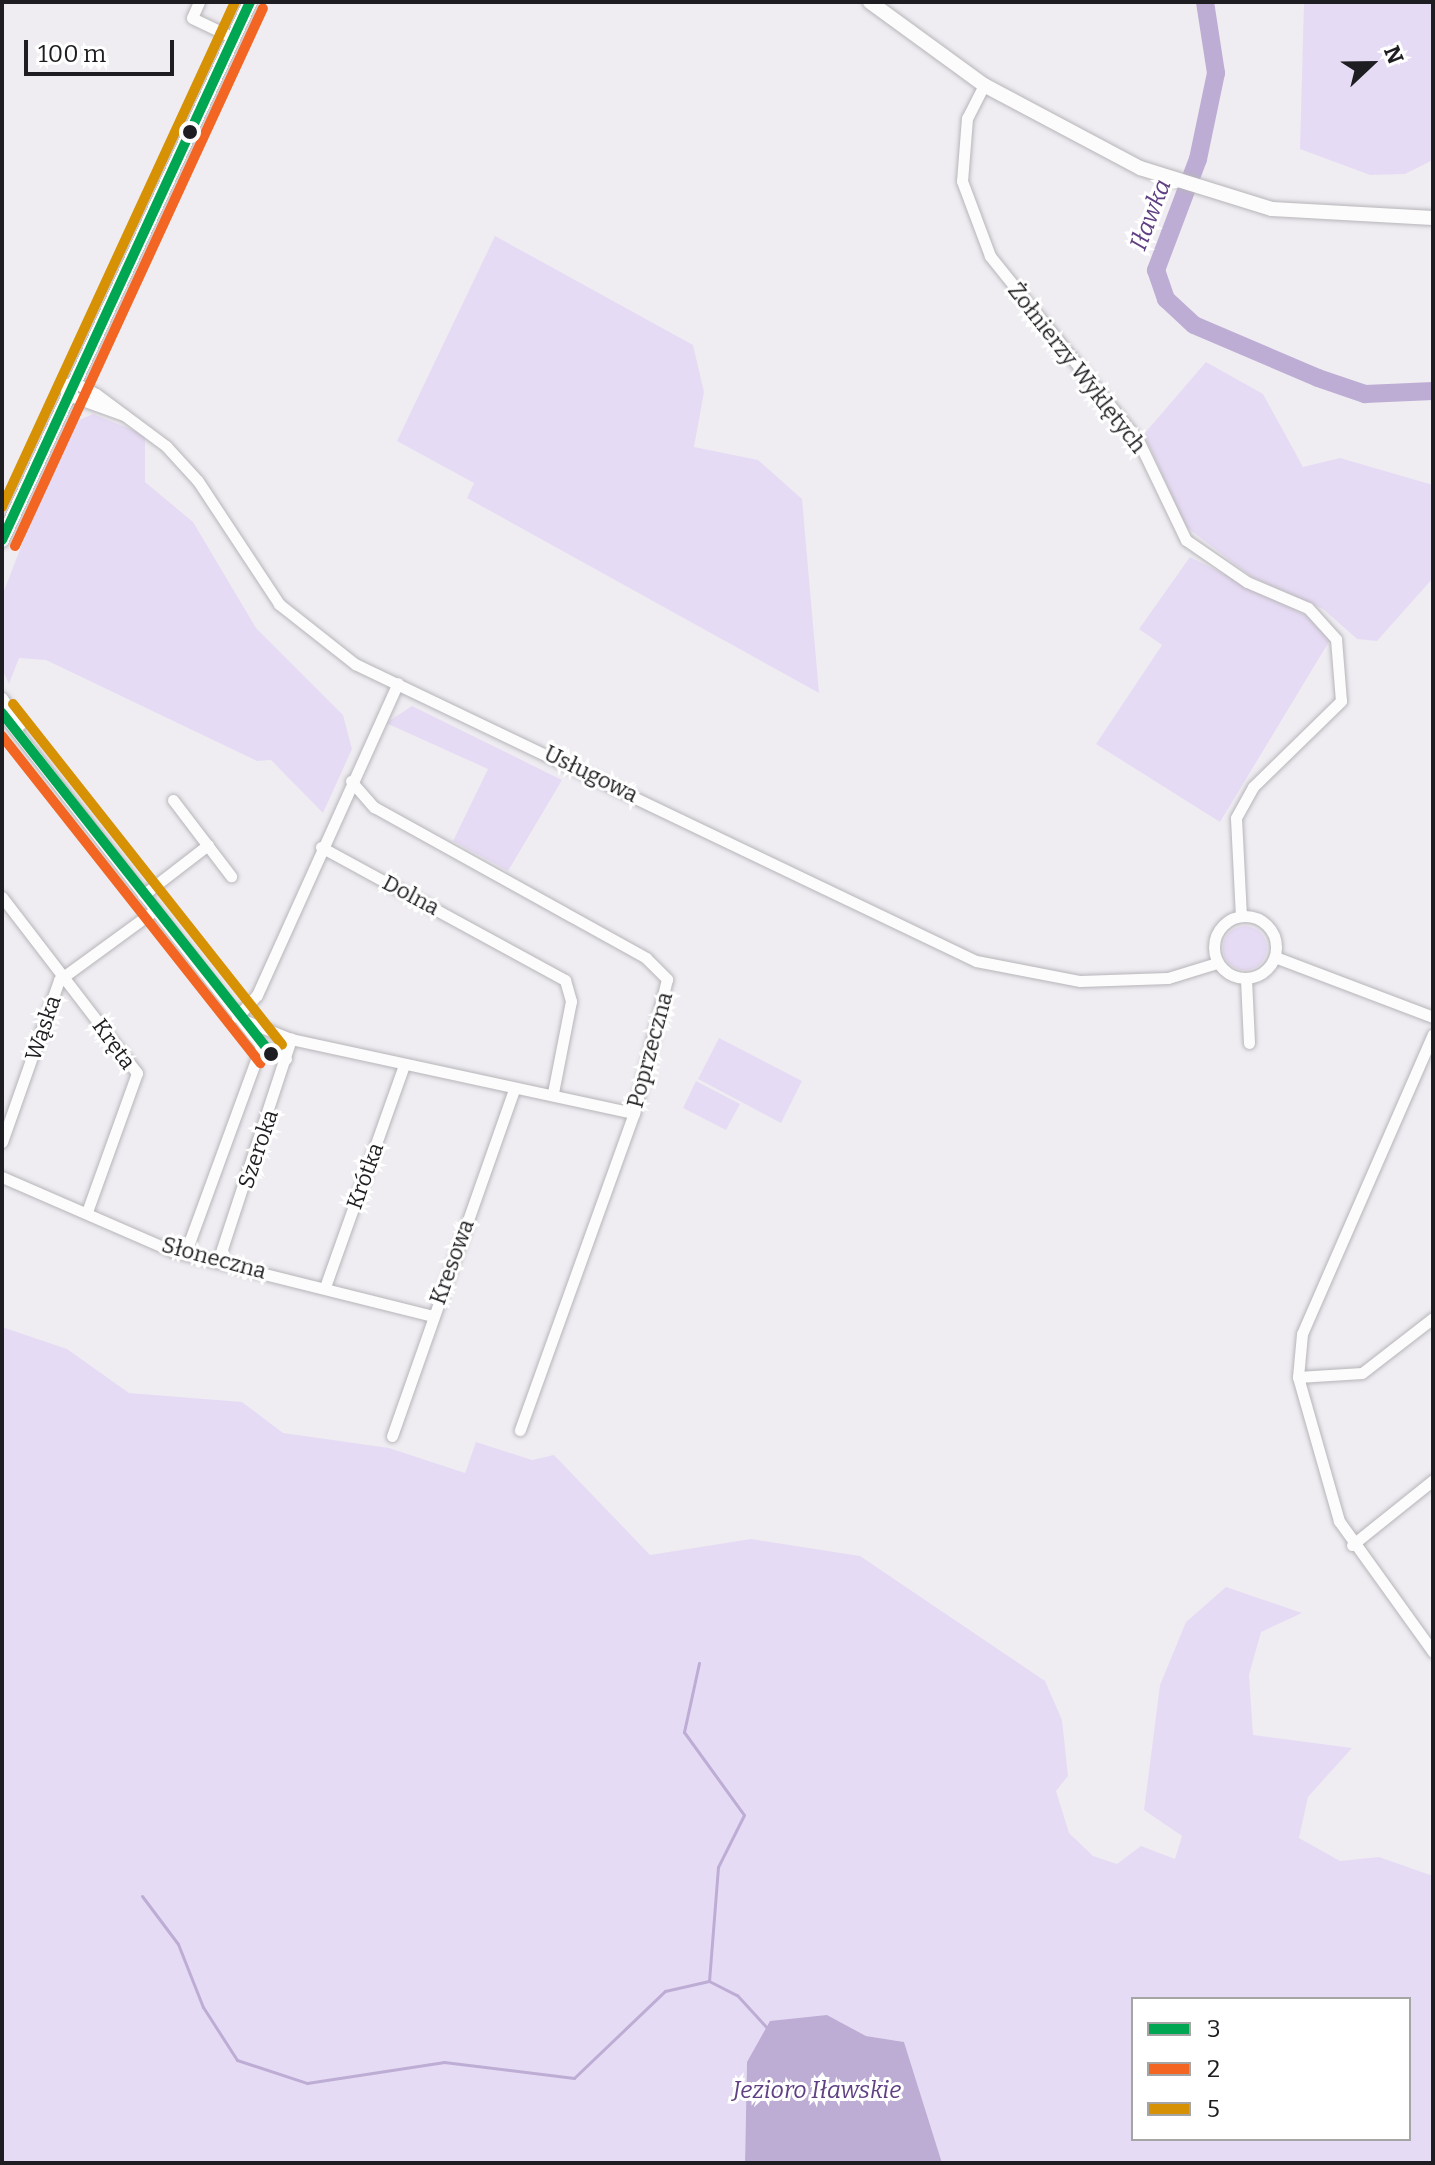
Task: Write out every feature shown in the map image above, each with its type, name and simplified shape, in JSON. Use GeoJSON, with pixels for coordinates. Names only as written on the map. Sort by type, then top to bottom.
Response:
{"type":"FeatureCollection","features":[{"type":"Feature","properties":{"kind":"main road"},"geometry":{"type":"LineString","coordinates":[[230,36],[240,2]]}},
{"type":"Feature","properties":{"kind":"main road"},"geometry":{"type":"LineString","coordinates":[[2,540],[68,387],[230,36],[250,2]]}},
{"type":"Feature","properties":{"kind":"main road"},"geometry":{"type":"LineString","coordinates":[[870,2],[984,85],[1080,140],[1193,188],[1307,214],[1433,218]]}},
{"type":"Feature","properties":{"kind":"street"},"geometry":{"type":"LineString","coordinates":[[199,2],[192,18],[230,36]]}},
{"type":"Feature","properties":{"kind":"street","name":"Żołnierzy Wyklętych"},"geometry":{"type":"LineString","coordinates":[[984,85],[967,118],[962,181],[990,256],[1138,440],[1186,540],[1247,582],[1308,608],[1336,639],[1341,701],[1253,787],[1236,818],[1241,916]]}},
{"type":"Feature","properties":{"kind":"street","name":"Usługowa"},"geometry":{"type":"LineString","coordinates":[[68,387],[124,415],[191,472],[261,580],[301,627],[355,664],[782,866],[918,938],[1014,971],[1137,981],[1217,963]]}},
{"type":"Feature","properties":{"kind":"street"},"geometry":{"type":"LineString","coordinates":[[237,1017],[257,995],[321,847],[398,683]]}},
{"type":"Feature","properties":{"kind":"street"},"geometry":{"type":"LineString","coordinates":[[2,698],[21,729],[143,895],[237,1017],[261,1046],[286,1059]]}},
{"type":"Feature","properties":{"kind":"street"},"geometry":{"type":"LineString","coordinates":[[2,713],[21,729]]}},
{"type":"Feature","properties":{"kind":"street","name":"Poprzeczna"},"geometry":{"type":"LineString","coordinates":[[351,781],[374,807],[662,970],[667,1000],[634,1113],[520,1430]]}},
{"type":"Feature","properties":{"kind":"street"},"geometry":{"type":"LineString","coordinates":[[173,800],[231,876]]}},
{"type":"Feature","properties":{"kind":"street"},"geometry":{"type":"LineString","coordinates":[[143,895],[208,845]]}},
{"type":"Feature","properties":{"kind":"street","name":"Dolna"},"geometry":{"type":"LineString","coordinates":[[321,847],[565,980],[571,1001],[553,1093]]}},
{"type":"Feature","properties":{"kind":"street","name":"Kręta"},"geometry":{"type":"LineString","coordinates":[[2,897],[137,1073],[87,1212]]}},
{"type":"Feature","properties":{"kind":"street","name":"Wąska"},"geometry":{"type":"LineString","coordinates":[[2,1142],[64,977],[155,910]]}},
{"type":"Feature","properties":{"kind":"street"},"geometry":{"type":"LineString","coordinates":[[1246,979],[1217,963],[1216,935],[1241,916],[1267,924],[1275,957]]}},
{"type":"Feature","properties":{"kind":"street"},"geometry":{"type":"LineString","coordinates":[[1246,979],[1275,957]]}},
{"type":"Feature","properties":{"kind":"street"},"geometry":{"type":"LineString","coordinates":[[1275,957],[1433,1017]]}},
{"type":"Feature","properties":{"kind":"street"},"geometry":{"type":"LineString","coordinates":[[1246,979],[1249,1043]]}},
{"type":"Feature","properties":{"kind":"street"},"geometry":{"type":"LineString","coordinates":[[237,1017],[291,1039],[514,1089],[553,1093],[634,1113]]}},
{"type":"Feature","properties":{"kind":"street"},"geometry":{"type":"LineString","coordinates":[[1431,1646],[1352,1545],[1298,1377],[1302,1334],[1433,1034]]}},
{"type":"Feature","properties":{"kind":"street","name":"Szeroka"},"geometry":{"type":"LineString","coordinates":[[219,1258],[291,1039]]}},
{"type":"Feature","properties":{"kind":"street","name":"Szeroka"},"geometry":{"type":"LineString","coordinates":[[185,1254],[261,1046]]}},
{"type":"Feature","properties":{"kind":"street","name":"Krótka"},"geometry":{"type":"LineString","coordinates":[[325,1287],[404,1065]]}},
{"type":"Feature","properties":{"kind":"street","name":"Kresowa"},"geometry":{"type":"LineString","coordinates":[[392,1436],[514,1089]]}},
{"type":"Feature","properties":{"kind":"street","name":"Słoneczna"},"geometry":{"type":"LineString","coordinates":[[2,1177],[185,1254],[219,1258],[433,1316]]}},
{"type":"Feature","properties":{"kind":"street"},"geometry":{"type":"LineString","coordinates":[[1298,1377],[1362,1373],[1433,1318]]}},
{"type":"Feature","properties":{"kind":"street"},"geometry":{"type":"LineString","coordinates":[[1352,1545],[1433,1480]]}},
{"type":"Feature","properties":{"kind":"shaded area"},"geometry":{"type":"Polygon","coordinates":[[[1304,2],[1433,2],[1433,160],[1405,174],[1370,175],[1300,149],[1304,2]]]}},
{"type":"Feature","properties":{"kind":"shaded area"},"geometry":{"type":"Polygon","coordinates":[[[495,236],[693,345],[704,392],[694,447],[758,460],[802,499],[819,693],[467,498],[474,483],[397,441],[495,236]]]}},
{"type":"Feature","properties":{"kind":"shaded area"},"geometry":{"type":"Polygon","coordinates":[[[1206,362],[1263,394],[1303,467],[1340,458],[1433,485],[1433,578],[1377,641],[1357,639],[1323,609],[1252,577],[1185,526],[1144,434],[1206,362]]]}},
{"type":"Feature","properties":{"kind":"shaded area"},"geometry":{"type":"Polygon","coordinates":[[[93,414],[145,435],[145,482],[193,522],[256,628],[343,715],[352,749],[323,813],[271,760],[257,761],[46,660],[19,658],[9,684],[2,669],[2,596],[68,425],[93,414]]]}},
{"type":"Feature","properties":{"kind":"shaded area"},"geometry":{"type":"Polygon","coordinates":[[[1190,557],[1313,619],[1330,640],[1220,822],[1096,744],[1162,645],[1139,629],[1190,557]]]}},
{"type":"Feature","properties":{"kind":"shaded area"},"geometry":{"type":"Polygon","coordinates":[[[412,706],[562,780],[508,871],[453,841],[488,769],[386,723],[412,706]]]}},
{"type":"Feature","properties":{"kind":"shaded area"},"geometry":{"type":"Polygon","coordinates":[[[1245,926],[1261,932],[1267,948],[1261,964],[1245,970],[1229,964],[1223,948],[1229,932],[1245,926]]]}},
{"type":"Feature","properties":{"kind":"shaded area"},"geometry":{"type":"Polygon","coordinates":[[[719,1038],[802,1081],[781,1123],[698,1079],[719,1038]]]}},
{"type":"Feature","properties":{"kind":"shaded area"},"geometry":{"type":"Polygon","coordinates":[[[696,1081],[740,1104],[726,1130],[683,1108],[696,1081]]]}},
{"type":"Feature","properties":{"kind":"shaded area"},"geometry":{"type":"Polygon","coordinates":[[[2,1327],[67,1349],[129,1393],[242,1402],[283,1433],[389,1448],[465,1473],[476,1442],[532,1460],[554,1455],[650,1555],[751,1539],[860,1556],[1045,1681],[1062,1720],[1068,1776],[1056,1791],[1069,1833],[1093,1856],[1117,1864],[1141,1846],[1175,1859],[1182,1836],[1144,1810],[1160,1685],[1186,1622],[1226,1587],[1302,1613],[1261,1632],[1249,1675],[1253,1735],[1352,1748],[1308,1797],[1299,1838],[1340,1861],[1379,1857],[1433,1876],[1433,2163],[942,2163],[904,2042],[866,2036],[827,2015],[769,2030],[747,2062],[745,2163],[2,2163],[2,1327]]]}},
{"type":"Feature","properties":{"kind":"water","name":"Jezioro Iławskie"},"geometry":{"type":"Polygon","coordinates":[[[827,2015],[866,2036],[904,2042],[942,2163],[745,2163],[747,2062],[770,2021],[827,2015]]]}},
{"type":"Feature","properties":{"kind":"waterway","name":"Iławka"},"geometry":{"type":"LineString","coordinates":[[1205,2],[1216,73],[1198,159],[1156,270],[1166,299],[1194,325],[1318,378],[1365,394],[1433,391]]}},
{"type":"Feature","properties":{"kind":"waterway"},"geometry":{"type":"LineString","coordinates":[[699,1663],[684,1732],[744,1815],[718,1867],[709,1981],[737,1995],[769,2030]]}},
{"type":"Feature","properties":{"kind":"waterway"},"geometry":{"type":"LineString","coordinates":[[142,1896],[178,1944],[203,2007],[237,2060],[307,2083],[444,2062],[574,2078],[665,1991],[709,1981]]}},
{"type":"Feature","properties":{"kind":"transit line","name":"5"},"geometry":{"type":"LineString","coordinates":[[2,507],[235,2]]}},
{"type":"Feature","properties":{"kind":"transit line","name":"3"},"geometry":{"type":"LineString","coordinates":[[2,540],[250,2]]}},
{"type":"Feature","properties":{"kind":"transit line","name":"2"},"geometry":{"type":"LineString","coordinates":[[15,546],[263,8]]}},
{"type":"Feature","properties":{"kind":"transit line","name":"5"},"geometry":{"type":"LineString","coordinates":[[13,704],[282,1045]]}},
{"type":"Feature","properties":{"kind":"transit line","name":"3"},"geometry":{"type":"LineString","coordinates":[[2,713],[271,1054]]}},
{"type":"Feature","properties":{"kind":"transit line","name":"2"},"geometry":{"type":"LineString","coordinates":[[2,736],[260,1063]]}}]}
